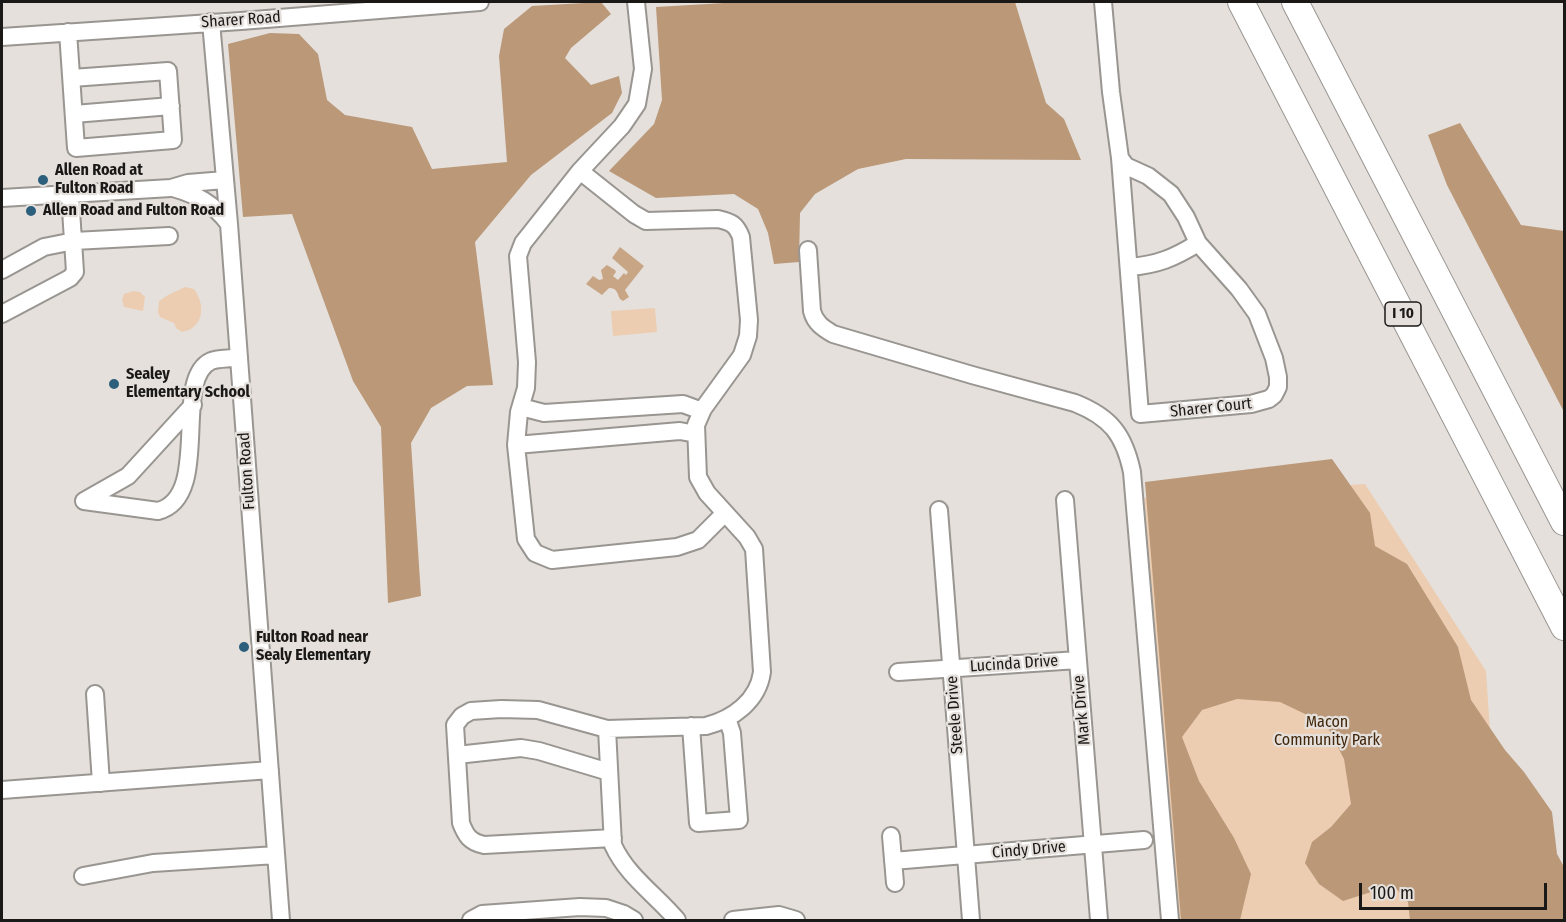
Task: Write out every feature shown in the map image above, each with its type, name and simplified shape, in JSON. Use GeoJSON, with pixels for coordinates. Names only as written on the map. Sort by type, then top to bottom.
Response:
{"type":"FeatureCollection","features":[{"type":"Feature","properties":{"kind":"highway","name":"I 10"},"geometry":{"type":"LineString","coordinates":[[1241,2],[1564,627]]}},
{"type":"Feature","properties":{"kind":"highway"},"geometry":{"type":"LineString","coordinates":[[1294,2],[1564,522]]}},
{"type":"Feature","properties":{"kind":"street","name":"Sharer Road"},"geometry":{"type":"LineString","coordinates":[[2,37],[480,2]]}},
{"type":"Feature","properties":{"kind":"street"},"geometry":{"type":"LineString","coordinates":[[636,2],[643,69],[637,104],[622,126],[580,171],[523,243],[518,256],[527,362],[526,387],[520,407],[516,445],[526,539],[535,553],[544,559],[552,560],[677,547],[698,540],[725,513]]}},
{"type":"Feature","properties":{"kind":"street","name":"Sharer Court"},"geometry":{"type":"LineString","coordinates":[[1104,2],[1111,92],[1120,158],[1140,414],[1251,404],[1269,399],[1278,387],[1278,377],[1274,358],[1257,314],[1239,289],[1198,243],[1186,217],[1171,194],[1148,176],[1126,166],[1120,158]]}},
{"type":"Feature","properties":{"kind":"street","name":"Fulton Road"},"geometry":{"type":"LineString","coordinates":[[211,22],[229,224],[281,921]]}},
{"type":"Feature","properties":{"kind":"street"},"geometry":{"type":"LineString","coordinates":[[68,33],[76,148],[173,140],[168,71],[72,78]]}},
{"type":"Feature","properties":{"kind":"street"},"geometry":{"type":"LineString","coordinates":[[74,114],[171,106]]}},
{"type":"Feature","properties":{"kind":"street"},"geometry":{"type":"LineString","coordinates":[[580,171],[646,221],[718,219],[729,221],[737,226],[741,237],[749,320],[748,336],[742,356],[702,411],[696,425],[696,434],[698,477],[707,493],[747,537],[753,549],[762,672],[760,685],[752,697],[722,722],[706,726],[607,729],[538,710],[471,711],[462,716],[455,725],[461,823],[465,836],[474,843],[484,845],[613,838]]}},
{"type":"Feature","properties":{"kind":"street"},"geometry":{"type":"LineString","coordinates":[[2,198],[171,188],[188,183],[225,180]]}},
{"type":"Feature","properties":{"kind":"street"},"geometry":{"type":"LineString","coordinates":[[171,188],[198,196],[210,203],[229,224]]}},
{"type":"Feature","properties":{"kind":"street"},"geometry":{"type":"LineString","coordinates":[[2,314],[70,278],[75,272],[70,194]]}},
{"type":"Feature","properties":{"kind":"street"},"geometry":{"type":"LineString","coordinates":[[2,270],[44,247],[74,242],[169,236]]}},
{"type":"Feature","properties":{"kind":"street"},"geometry":{"type":"LineString","coordinates":[[1129,267],[1167,261],[1198,243]]}},
{"type":"Feature","properties":{"kind":"street"},"geometry":{"type":"LineString","coordinates":[[808,250],[812,311],[823,328],[833,334],[1075,403],[1106,419],[1123,442],[1132,472],[1170,921]]}},
{"type":"Feature","properties":{"kind":"street"},"geometry":{"type":"LineString","coordinates":[[193,405],[128,476],[84,501],[158,511],[165,509],[182,490],[187,471],[193,405],[194,385],[200,370],[211,362],[239,357]]}},
{"type":"Feature","properties":{"kind":"street"},"geometry":{"type":"LineString","coordinates":[[520,407],[544,413],[683,404],[702,411]]}},
{"type":"Feature","properties":{"kind":"street"},"geometry":{"type":"LineString","coordinates":[[516,445],[680,431],[696,434]]}},
{"type":"Feature","properties":{"kind":"street","name":"Mark Drive"},"geometry":{"type":"LineString","coordinates":[[1065,500],[1099,921]]}},
{"type":"Feature","properties":{"kind":"street","name":"Steele Drive"},"geometry":{"type":"LineString","coordinates":[[939,510],[970,921]]}},
{"type":"Feature","properties":{"kind":"street","name":"Lucinda Drive"},"geometry":{"type":"LineString","coordinates":[[898,672],[1078,660]]}},
{"type":"Feature","properties":{"kind":"street"},"geometry":{"type":"LineString","coordinates":[[95,694],[101,783]]}},
{"type":"Feature","properties":{"kind":"street"},"geometry":{"type":"LineString","coordinates":[[691,726],[698,823],[739,820],[732,733],[728,718]]}},
{"type":"Feature","properties":{"kind":"street"},"geometry":{"type":"LineString","coordinates":[[607,729],[613,845],[630,873],[677,921]]}},
{"type":"Feature","properties":{"kind":"street"},"geometry":{"type":"LineString","coordinates":[[457,755],[521,748],[539,751],[609,772]]}},
{"type":"Feature","properties":{"kind":"street"},"geometry":{"type":"LineString","coordinates":[[2,790],[270,770]]}},
{"type":"Feature","properties":{"kind":"street"},"geometry":{"type":"LineString","coordinates":[[891,836],[895,883]]}},
{"type":"Feature","properties":{"kind":"street","name":"Cindy Drive"},"geometry":{"type":"LineString","coordinates":[[893,861],[1144,840]]}},
{"type":"Feature","properties":{"kind":"street"},"geometry":{"type":"LineString","coordinates":[[83,876],[153,863],[276,855]]}},
{"type":"Feature","properties":{"kind":"street"},"geometry":{"type":"LineString","coordinates":[[471,921],[482,914],[500,917],[580,907],[606,908],[624,914],[634,921]]}},
{"type":"Feature","properties":{"kind":"street"},"geometry":{"type":"LineString","coordinates":[[733,921],[779,915],[796,921]]}},
{"type":"Feature","properties":{"kind":"green space"},"geometry":{"type":"Polygon","coordinates":[[[185,287],[194,289],[198,295],[201,315],[195,326],[182,332],[176,328],[174,323],[160,317],[158,312],[159,301],[185,287]]]}},
{"type":"Feature","properties":{"kind":"green space"},"geometry":{"type":"Polygon","coordinates":[[[133,291],[140,292],[145,297],[143,311],[124,307],[122,300],[124,294],[133,291]]]}},
{"type":"Feature","properties":{"kind":"green space"},"geometry":{"type":"Polygon","coordinates":[[[655,308],[657,332],[613,336],[611,311],[655,308]]]}},
{"type":"Feature","properties":{"kind":"green space","name":"Macon Community Park"},"geometry":{"type":"Polygon","coordinates":[[[1365,484],[1486,671],[1501,899],[1434,920],[1179,920],[1144,498],[1365,484]]]}},
{"type":"Feature","properties":{"kind":"shaded area"},"geometry":{"type":"Polygon","coordinates":[[[601,2],[611,14],[571,48],[565,58],[591,85],[619,76],[622,93],[612,113],[531,175],[475,242],[493,385],[467,386],[431,408],[411,443],[421,596],[388,603],[381,427],[353,381],[292,214],[243,217],[228,44],[270,33],[299,34],[318,54],[327,100],[345,115],[412,127],[432,169],[507,162],[499,56],[504,29],[532,6],[601,2]]]}},
{"type":"Feature","properties":{"kind":"shaded area"},"geometry":{"type":"Polygon","coordinates":[[[741,2],[1015,2],[1046,103],[1064,119],[1081,160],[906,159],[858,169],[815,194],[800,213],[799,262],[774,264],[768,233],[758,209],[734,194],[656,198],[609,171],[654,124],[662,100],[656,7],[741,2]]]}},
{"type":"Feature","properties":{"kind":"shaded area"},"geometry":{"type":"Polygon","coordinates":[[[1460,123],[1521,225],[1564,231],[1564,412],[1447,185],[1428,135],[1460,123]]]}},
{"type":"Feature","properties":{"kind":"shaded area"},"geometry":{"type":"Polygon","coordinates":[[[620,247],[644,266],[625,290],[629,297],[623,301],[614,289],[609,288],[602,295],[586,284],[593,276],[599,280],[603,279],[601,270],[607,265],[615,270],[613,276],[618,280],[624,273],[626,275],[628,272],[612,258],[620,247]]]}},
{"type":"Feature","properties":{"kind":"shaded area","name":"Macon Community Park"},"geometry":{"type":"Polygon","coordinates":[[[1332,459],[1370,513],[1375,546],[1407,564],[1458,647],[1471,700],[1552,812],[1557,854],[1564,867],[1564,920],[1410,920],[1408,902],[1393,885],[1343,901],[1319,884],[1305,863],[1312,842],[1331,827],[1351,804],[1344,759],[1326,724],[1280,702],[1237,699],[1202,710],[1182,737],[1199,781],[1234,838],[1251,874],[1240,920],[1181,920],[1145,482],[1332,459]]]}},
{"type":"Feature","properties":{"kind":"place","name":"Allen Road at Fulton Road"},"geometry":{"type":"Point","coordinates":[43,180]}},
{"type":"Feature","properties":{"kind":"place","name":"Allen Road and Fulton Road"},"geometry":{"type":"Point","coordinates":[31,211]}},
{"type":"Feature","properties":{"kind":"place","name":"Sealey Elementary School"},"geometry":{"type":"Point","coordinates":[114,384]}},
{"type":"Feature","properties":{"kind":"place","name":"Fulton Road near Sealy Elementary"},"geometry":{"type":"Point","coordinates":[244,647]}}]}
